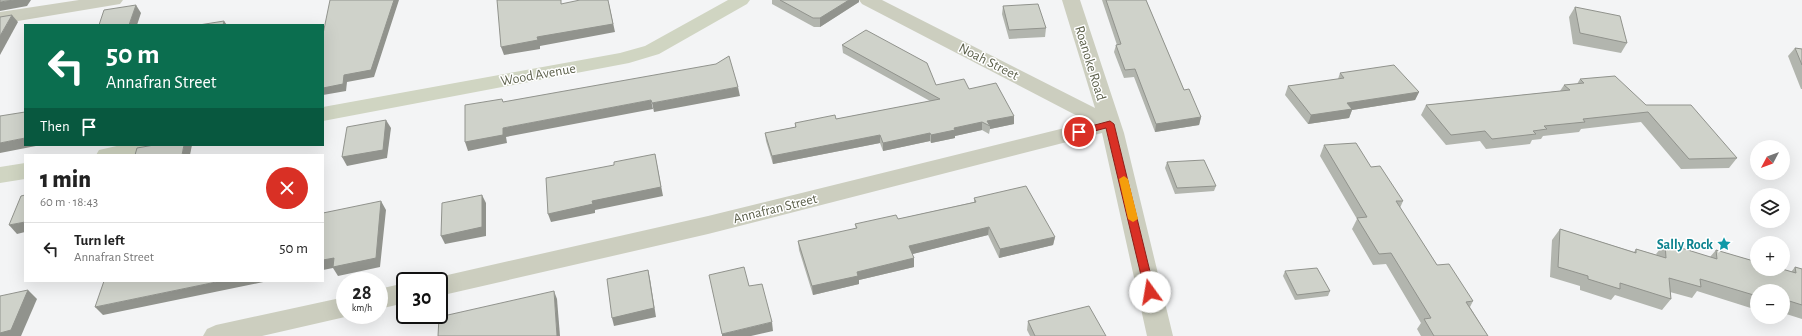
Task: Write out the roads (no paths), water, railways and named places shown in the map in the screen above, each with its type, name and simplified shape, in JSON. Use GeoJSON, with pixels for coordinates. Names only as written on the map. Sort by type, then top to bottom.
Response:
{"type":"FeatureCollection","features":[{"type":"Feature","properties":{"kind":"main road","name":"Wood Avenue"},"geometry":{"type":"LineString","coordinates":[[324,114],[622,59],[652,50],[741,0]]}},
{"type":"Feature","properties":{"kind":"main road"},"geometry":{"type":"LineString","coordinates":[[112,154],[155,146]]}},
{"type":"Feature","properties":{"kind":"main road"},"geometry":{"type":"LineString","coordinates":[[0,175],[24,171]]}},
{"type":"Feature","properties":{"kind":"street"},"geometry":{"type":"LineString","coordinates":[[0,18],[114,0]]}},
{"type":"Feature","properties":{"kind":"street","name":"Noah Street"},"geometry":{"type":"LineString","coordinates":[[868,0],[1110,124]]}},
{"type":"Feature","properties":{"kind":"street","name":"Roanoke Road"},"geometry":{"type":"LineString","coordinates":[[1071,0],[1110,124],[1160,336]]}},
{"type":"Feature","properties":{"kind":"street","name":"Annafran Street"},"geometry":{"type":"LineString","coordinates":[[448,284],[708,225],[1110,124]]}},
{"type":"Feature","properties":{"kind":"street"},"geometry":{"type":"LineString","coordinates":[[216,336],[336,309]]}},
{"type":"Feature","properties":{"kind":"place","name":"Sally Rock"},"geometry":{"type":"Point","coordinates":[1724,244]}}]}
